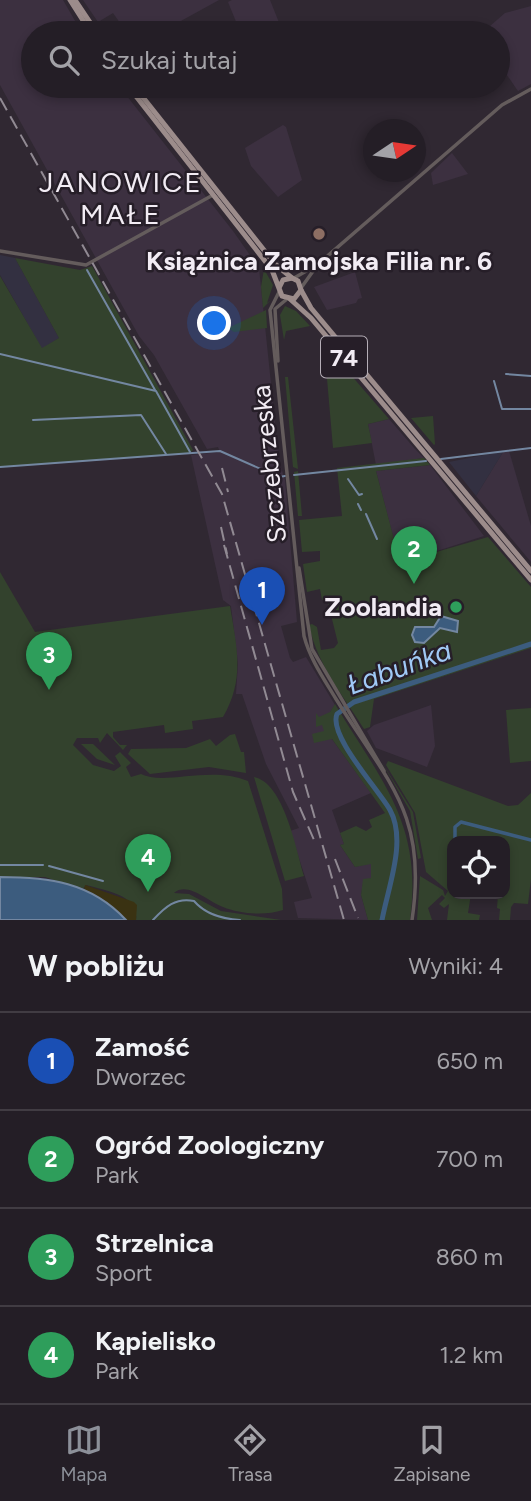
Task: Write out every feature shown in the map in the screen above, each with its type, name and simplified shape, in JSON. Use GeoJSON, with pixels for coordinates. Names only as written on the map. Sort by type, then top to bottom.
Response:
{"type":"FeatureCollection","features":[{"type":"Feature","properties":{"kind":"main road"},"geometry":{"type":"LineString","coordinates":[[70,0],[83,21]]}},
{"type":"Feature","properties":{"kind":"main road"},"geometry":{"type":"LineString","coordinates":[[75,0],[89,21]]}},
{"type":"Feature","properties":{"kind":"main road","name":"74"},"geometry":{"type":"LineString","coordinates":[[138,98],[275,264],[292,278],[311,308],[531,571]]}},
{"type":"Feature","properties":{"kind":"main road","name":"74"},"geometry":{"type":"LineString","coordinates":[[143,98],[272,270],[279,289],[305,311],[531,580]]}},
{"type":"Feature","properties":{"kind":"main road"},"geometry":{"type":"LineString","coordinates":[[279,289],[284,280],[292,278]]}},
{"type":"Feature","properties":{"kind":"main road"},"geometry":{"type":"LineString","coordinates":[[288,299],[298,296],[301,289]]}},
{"type":"Feature","properties":{"kind":"street"},"geometry":{"type":"LineString","coordinates":[[292,278],[317,265],[502,106],[531,89]]}},
{"type":"Feature","properties":{"kind":"street"},"geometry":{"type":"LineString","coordinates":[[0,251],[88,264],[217,194]]}},
{"type":"Feature","properties":{"kind":"street"},"geometry":{"type":"LineString","coordinates":[[301,289],[317,265]]}},
{"type":"Feature","properties":{"kind":"street","name":"Szczebrzeska"},"geometry":{"type":"LineString","coordinates":[[278,363],[270,310],[279,289]]}},
{"type":"Feature","properties":{"kind":"street","name":"Szczebrzeska"},"geometry":{"type":"LineString","coordinates":[[288,299],[278,304],[275,311],[278,363],[298,562],[310,643],[340,701],[408,816],[418,872],[412,920]]}},
{"type":"Feature","properties":{"kind":"shaded area"},"geometry":{"type":"Polygon","coordinates":[[[0,0],[63,0],[75,21],[21,21],[21,98],[128,98],[259,268],[279,461],[285,480],[297,622],[281,626],[290,658],[293,662],[306,657],[335,705],[330,712],[329,735],[371,793],[332,810],[344,844],[340,845],[355,867],[371,863],[371,878],[363,884],[361,895],[368,920],[298,918],[294,902],[312,898],[290,831],[299,828],[266,764],[242,694],[236,694],[238,664],[231,606],[223,600],[191,455],[220,452],[218,447],[207,449],[154,355],[139,336],[0,85],[0,0]]]}},
{"type":"Feature","properties":{"kind":"shaded area"},"geometry":{"type":"Polygon","coordinates":[[[83,0],[219,0],[181,21],[119,21],[113,13],[97,21],[83,0]]]}},
{"type":"Feature","properties":{"kind":"shaded area"},"geometry":{"type":"Polygon","coordinates":[[[270,0],[278,21],[236,21],[228,2],[270,0]]]}},
{"type":"Feature","properties":{"kind":"shaded area"},"geometry":{"type":"Polygon","coordinates":[[[531,6],[531,84],[518,91],[510,79],[510,21],[496,21],[505,13],[531,6]]]}},
{"type":"Feature","properties":{"kind":"shaded area"},"geometry":{"type":"Polygon","coordinates":[[[283,125],[286,127],[302,180],[278,197],[251,166],[245,148],[283,125]]]}},
{"type":"Feature","properties":{"kind":"shaded area"},"geometry":{"type":"Polygon","coordinates":[[[452,153],[468,174],[433,185],[431,173],[452,153]]]}},
{"type":"Feature","properties":{"kind":"shaded area"},"geometry":{"type":"Polygon","coordinates":[[[0,255],[15,258],[59,338],[42,349],[0,275],[0,255]]]}},
{"type":"Feature","properties":{"kind":"shaded area"},"geometry":{"type":"Polygon","coordinates":[[[355,272],[362,298],[356,303],[327,310],[314,287],[355,272]]]}},
{"type":"Feature","properties":{"kind":"shaded area"},"geometry":{"type":"Polygon","coordinates":[[[389,419],[424,458],[376,465],[368,424],[389,419]]]}},
{"type":"Feature","properties":{"kind":"shaded area"},"geometry":{"type":"Polygon","coordinates":[[[509,451],[531,526],[531,562],[476,496],[503,452],[509,451]]]}},
{"type":"Feature","properties":{"kind":"shaded area"},"geometry":{"type":"Polygon","coordinates":[[[503,452],[476,496],[449,462],[489,454],[503,452]]]}},
{"type":"Feature","properties":{"kind":"shaded area"},"geometry":{"type":"Polygon","coordinates":[[[430,465],[484,536],[418,557],[417,554],[404,558],[399,542],[394,540],[376,471],[430,465]]]}},
{"type":"Feature","properties":{"kind":"shaded area"},"geometry":{"type":"Polygon","coordinates":[[[431,705],[435,746],[427,767],[376,748],[367,731],[374,725],[431,705]]]}},
{"type":"Feature","properties":{"kind":"green space"},"geometry":{"type":"Polygon","coordinates":[[[15,258],[80,270],[92,266],[193,450],[190,453],[0,467],[0,276],[42,348],[59,338],[15,258]]]}},
{"type":"Feature","properties":{"kind":"green space"},"geometry":{"type":"Polygon","coordinates":[[[264,269],[273,285],[267,303],[271,300],[263,308],[261,287],[264,269]]]}},
{"type":"Feature","properties":{"kind":"green space"},"geometry":{"type":"Polygon","coordinates":[[[285,306],[296,311],[310,326],[286,331],[284,340],[280,315],[285,306]]]}},
{"type":"Feature","properties":{"kind":"green space"},"geometry":{"type":"Polygon","coordinates":[[[266,310],[267,328],[234,332],[228,328],[266,310]]]}},
{"type":"Feature","properties":{"kind":"green space"},"geometry":{"type":"Polygon","coordinates":[[[324,344],[389,419],[368,424],[372,443],[333,448],[324,344]]]}},
{"type":"Feature","properties":{"kind":"green space"},"geometry":{"type":"Polygon","coordinates":[[[285,377],[288,377],[298,469],[293,467],[285,377]]]}},
{"type":"Feature","properties":{"kind":"green space"},"geometry":{"type":"Polygon","coordinates":[[[433,416],[435,444],[434,445],[411,418],[433,416]]]}},
{"type":"Feature","properties":{"kind":"green space"},"geometry":{"type":"Polygon","coordinates":[[[424,458],[430,465],[376,471],[394,539],[399,541],[404,558],[417,554],[419,557],[488,537],[531,587],[531,648],[374,699],[370,727],[364,729],[331,678],[313,639],[309,625],[312,624],[317,627],[321,650],[334,648],[338,643],[327,599],[322,600],[320,589],[307,592],[303,564],[320,561],[320,551],[302,552],[299,520],[342,516],[337,468],[424,458]]]}},
{"type":"Feature","properties":{"kind":"green space"},"geometry":{"type":"Polygon","coordinates":[[[298,471],[302,516],[298,516],[294,472],[298,471]]]}},
{"type":"Feature","properties":{"kind":"green space"},"geometry":{"type":"Polygon","coordinates":[[[0,572],[35,632],[230,606],[237,650],[237,676],[230,703],[223,717],[192,721],[193,729],[165,733],[164,725],[113,732],[113,737],[120,745],[127,745],[123,750],[107,733],[100,743],[98,738],[77,738],[73,745],[93,765],[114,771],[121,766],[115,756],[120,752],[131,763],[126,767],[131,777],[141,774],[162,778],[218,775],[248,781],[282,889],[283,910],[261,914],[245,913],[223,907],[185,889],[174,893],[189,894],[221,911],[281,920],[136,920],[132,905],[112,892],[86,885],[82,890],[45,877],[0,877],[0,572]]]}},
{"type":"Feature","properties":{"kind":"green space"},"geometry":{"type":"Polygon","coordinates":[[[335,704],[383,781],[404,830],[410,857],[412,886],[410,920],[368,920],[361,895],[363,879],[371,878],[371,864],[355,867],[340,845],[344,844],[340,833],[356,826],[366,831],[372,827],[369,820],[385,813],[332,739],[314,743],[312,734],[324,731],[322,725],[316,727],[316,713],[319,717],[330,712],[335,704]]]}},
{"type":"Feature","properties":{"kind":"green space"},"geometry":{"type":"Polygon","coordinates":[[[531,708],[531,761],[510,763],[506,710],[531,708]]]}},
{"type":"Feature","properties":{"kind":"green space"},"geometry":{"type":"Polygon","coordinates":[[[235,734],[241,752],[244,752],[246,773],[209,767],[150,774],[128,754],[131,749],[186,748],[210,739],[216,746],[235,734]]]}},
{"type":"Feature","properties":{"kind":"green space"},"geometry":{"type":"Polygon","coordinates":[[[81,744],[93,744],[115,765],[97,759],[81,744]]]}},
{"type":"Feature","properties":{"kind":"green space"},"geometry":{"type":"Polygon","coordinates":[[[381,761],[413,812],[421,858],[418,859],[410,811],[381,761]]]}},
{"type":"Feature","properties":{"kind":"green space"},"geometry":{"type":"Polygon","coordinates":[[[388,761],[508,806],[518,805],[531,793],[531,879],[528,904],[514,903],[510,920],[499,920],[498,899],[510,899],[510,836],[447,836],[447,890],[426,872],[415,813],[386,765],[388,761]]]}},
{"type":"Feature","properties":{"kind":"green space"},"geometry":{"type":"Polygon","coordinates":[[[254,777],[273,791],[281,804],[293,834],[304,876],[285,881],[254,777]]]}},
{"type":"Feature","properties":{"kind":"green space"},"geometry":{"type":"Polygon","coordinates":[[[420,876],[443,890],[445,896],[447,893],[447,899],[470,899],[468,913],[480,915],[479,920],[447,920],[449,904],[444,908],[439,904],[445,898],[442,895],[428,908],[432,920],[417,920],[420,876]]]}},
{"type":"Feature","properties":{"kind":"sand"},"geometry":{"type":"Polygon","coordinates":[[[85,885],[134,902],[137,905],[136,920],[126,920],[84,890],[85,885]]]}},
{"type":"Feature","properties":{"kind":"water"},"geometry":{"type":"Polygon","coordinates":[[[441,616],[458,621],[457,632],[440,628],[424,643],[415,642],[412,635],[415,627],[434,627],[441,616]]]}},
{"type":"Feature","properties":{"kind":"water"},"geometry":{"type":"Polygon","coordinates":[[[0,877],[35,878],[68,884],[98,897],[126,920],[0,920],[0,877]]]}},
{"type":"Feature","properties":{"kind":"waterway"},"geometry":{"type":"LineString","coordinates":[[87,270],[155,390]]}},
{"type":"Feature","properties":{"kind":"waterway"},"geometry":{"type":"LineString","coordinates":[[0,354],[156,391],[190,452]]}},
{"type":"Feature","properties":{"kind":"waterway"},"geometry":{"type":"LineString","coordinates":[[506,374],[531,376]]}},
{"type":"Feature","properties":{"kind":"waterway"},"geometry":{"type":"LineString","coordinates":[[494,381],[502,409],[531,409]]}},
{"type":"Feature","properties":{"kind":"waterway"},"geometry":{"type":"LineString","coordinates":[[33,420],[141,415],[166,454]]}},
{"type":"Feature","properties":{"kind":"waterway"},"geometry":{"type":"LineString","coordinates":[[441,459],[531,448]]}},
{"type":"Feature","properties":{"kind":"waterway"},"geometry":{"type":"LineString","coordinates":[[0,467],[220,451],[279,477],[285,476]]}},
{"type":"Feature","properties":{"kind":"waterway"},"geometry":{"type":"LineString","coordinates":[[294,475],[426,461]]}},
{"type":"Feature","properties":{"kind":"waterway"},"geometry":{"type":"LineString","coordinates":[[348,479],[359,495],[362,494]]}},
{"type":"Feature","properties":{"kind":"waterway"},"geometry":{"type":"LineString","coordinates":[[358,504],[361,510]]}},
{"type":"Feature","properties":{"kind":"waterway"},"geometry":{"type":"LineString","coordinates":[[366,514],[377,539]]}},
{"type":"Feature","properties":{"kind":"waterway","name":"Łabuńka"},"geometry":{"type":"LineString","coordinates":[[382,920],[397,850],[395,822],[390,810],[340,735],[336,723],[337,714],[354,702],[531,644]]}},
{"type":"Feature","properties":{"kind":"waterway"},"geometry":{"type":"LineString","coordinates":[[455,836],[455,827],[461,822],[531,840]]}},
{"type":"Feature","properties":{"kind":"waterway"},"geometry":{"type":"LineString","coordinates":[[0,865],[43,865]]}},
{"type":"Feature","properties":{"kind":"waterway"},"geometry":{"type":"LineString","coordinates":[[49,866],[103,881]]}},
{"type":"Feature","properties":{"kind":"waterway"},"geometry":{"type":"LineString","coordinates":[[153,920],[171,904],[182,900],[194,901],[215,915],[240,920]]}},
{"type":"Feature","properties":{"kind":"railway"},"geometry":{"type":"LineString","coordinates":[[0,98],[222,494],[344,920]]}},
{"type":"Feature","properties":{"kind":"railway"},"geometry":{"type":"LineString","coordinates":[[222,468],[228,492]]}},
{"type":"Feature","properties":{"kind":"railway"},"geometry":{"type":"LineString","coordinates":[[221,527],[227,554]]}},
{"type":"Feature","properties":{"kind":"railway"},"geometry":{"type":"LineString","coordinates":[[224,545],[293,792],[314,840]]}},
{"type":"Feature","properties":{"kind":"railway"},"geometry":{"type":"LineString","coordinates":[[335,859],[358,918]]}},
{"type":"Feature","properties":{"kind":"place","name":"Książnica Zamojska Filia nr. 6"},"geometry":{"type":"Point","coordinates":[319,234]}},
{"type":"Feature","properties":{"kind":"place","name":"Ogród Zoologiczny"},"geometry":{"type":"Point","coordinates":[414,584]}},
{"type":"Feature","properties":{"kind":"place","name":"Zoolandia"},"geometry":{"type":"Point","coordinates":[456,607]}},
{"type":"Feature","properties":{"kind":"place","name":"Zamość"},"geometry":{"type":"Point","coordinates":[262,625]}},
{"type":"Feature","properties":{"kind":"place","name":"Strzelnica"},"geometry":{"type":"Point","coordinates":[49,690]}},
{"type":"Feature","properties":{"kind":"place","name":"Kąpielisko"},"geometry":{"type":"Point","coordinates":[148,892]}},
{"type":"Feature","properties":{"kind":"district","name":"JANOWICE MAŁE"},"geometry":{"type":"Point","coordinates":[121,198]}}]}
